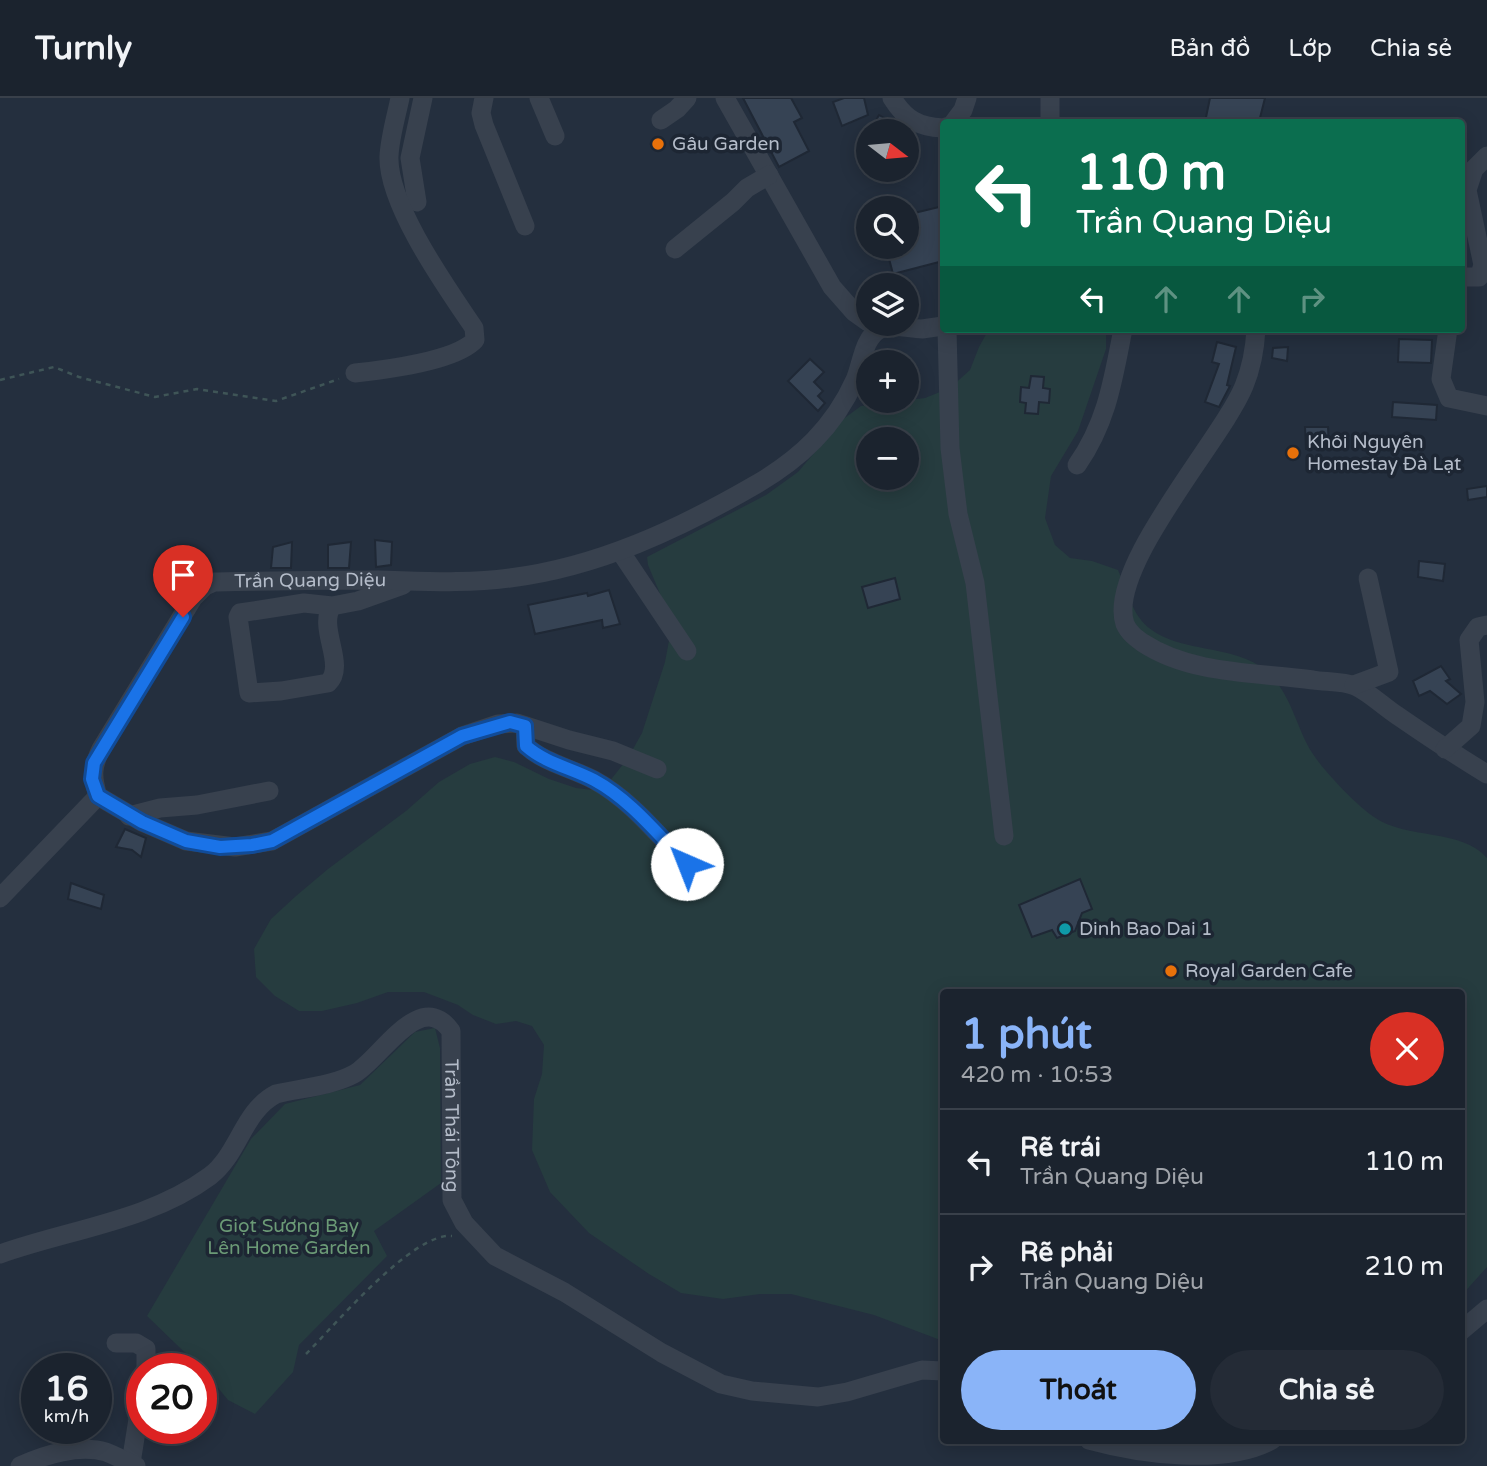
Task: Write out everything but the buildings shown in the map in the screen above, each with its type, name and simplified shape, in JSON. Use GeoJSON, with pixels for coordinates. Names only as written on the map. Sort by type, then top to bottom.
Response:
{"type":"FeatureCollection","features":[{"type":"Feature","properties":{"kind":"street"},"geometry":{"type":"LineString","coordinates":[[355,373],[388,370],[445,356],[475,340],[474,328],[412,230],[390,171],[389,156],[400,98]]}},
{"type":"Feature","properties":{"kind":"street"},"geometry":{"type":"LineString","coordinates":[[416,202],[410,158],[423,98]]}},
{"type":"Feature","properties":{"kind":"street"},"geometry":{"type":"LineString","coordinates":[[484,98],[481,113],[484,125],[525,226]]}},
{"type":"Feature","properties":{"kind":"street"},"geometry":{"type":"LineString","coordinates":[[539,98],[555,136]]}},
{"type":"Feature","properties":{"kind":"street"},"geometry":{"type":"LineString","coordinates":[[661,120],[687,98]]}},
{"type":"Feature","properties":{"kind":"street"},"geometry":{"type":"LineString","coordinates":[[725,98],[832,287],[856,313]]}},
{"type":"Feature","properties":{"kind":"street"},"geometry":{"type":"LineString","coordinates":[[892,98],[906,117],[914,122],[930,128],[940,128]]}},
{"type":"Feature","properties":{"kind":"street"},"geometry":{"type":"LineString","coordinates":[[956,119],[967,98]]}},
{"type":"Feature","properties":{"kind":"street"},"geometry":{"type":"LineString","coordinates":[[1050,98],[1050,119]]}},
{"type":"Feature","properties":{"kind":"street"},"geometry":{"type":"LineString","coordinates":[[1465,277],[1479,276],[1483,265],[1467,190],[1474,169],[1487,156]]}},
{"type":"Feature","properties":{"kind":"street"},"geometry":{"type":"LineString","coordinates":[[675,249],[747,188],[769,175]]}},
{"type":"Feature","properties":{"kind":"street"},"geometry":{"type":"LineString","coordinates":[[919,329],[940,328]]}},
{"type":"Feature","properties":{"kind":"street"},"geometry":{"type":"LineString","coordinates":[[945,333],[956,500],[975,583],[1004,836]]}},
{"type":"Feature","properties":{"kind":"street"},"geometry":{"type":"LineString","coordinates":[[1077,465],[1101,423],[1122,333]]}},
{"type":"Feature","properties":{"kind":"street"},"geometry":{"type":"LineString","coordinates":[[1255,333],[1244,386],[1230,413],[1161,517],[1134,566],[1125,603],[1126,625],[1133,636],[1152,649],[1182,661],[1249,674],[1354,685],[1487,774]]}},
{"type":"Feature","properties":{"kind":"street"},"geometry":{"type":"LineString","coordinates":[[1447,333],[1441,379],[1449,398],[1487,406]]}},
{"type":"Feature","properties":{"kind":"street","name":"Trần Quang Diệu"},"geometry":{"type":"LineString","coordinates":[[98,796],[92,779],[94,763],[193,598],[205,586],[214,582],[280,580],[414,581],[509,578],[563,569],[620,551],[691,519],[757,484],[816,440],[839,412],[856,378],[869,336]]}},
{"type":"Feature","properties":{"kind":"street"},"geometry":{"type":"LineString","coordinates":[[620,551],[687,651]]}},
{"type":"Feature","properties":{"kind":"street"},"geometry":{"type":"LineString","coordinates":[[1354,685],[1389,672],[1368,578]]}},
{"type":"Feature","properties":{"kind":"street"},"geometry":{"type":"LineString","coordinates":[[332,606],[327,622],[334,660],[332,679],[328,683],[314,686],[249,693],[238,617],[240,613],[304,603],[332,606],[358,601],[414,581]]}},
{"type":"Feature","properties":{"kind":"street"},"geometry":{"type":"LineString","coordinates":[[1445,748],[1471,726],[1475,702],[1469,640],[1478,627],[1487,625]]}},
{"type":"Feature","properties":{"kind":"street"},"geometry":{"type":"LineString","coordinates":[[0,898],[98,796],[129,816],[186,841],[235,847],[272,841],[462,736],[510,722],[613,751],[657,769]]}},
{"type":"Feature","properties":{"kind":"street"},"geometry":{"type":"LineString","coordinates":[[525,726],[526,746],[539,758],[595,781],[634,809],[687,864]]}},
{"type":"Feature","properties":{"kind":"street"},"geometry":{"type":"LineString","coordinates":[[129,816],[160,808],[197,805],[269,791]]}},
{"type":"Feature","properties":{"kind":"street","name":"Trần Thái Tông"},"geometry":{"type":"LineString","coordinates":[[0,1254],[24,1245],[107,1224],[165,1201],[199,1183],[225,1162],[257,1108],[267,1099],[276,1094],[352,1075],[364,1068],[410,1022],[421,1018],[434,1018],[444,1021],[451,1031],[452,1200],[464,1223],[495,1256],[564,1292],[662,1353],[721,1384],[735,1388],[818,1397],[847,1392],[922,1370],[940,1371]]}},
{"type":"Feature","properties":{"kind":"street"},"geometry":{"type":"LineString","coordinates":[[1465,1328],[1487,1309]]}},
{"type":"Feature","properties":{"kind":"street"},"geometry":{"type":"LineString","coordinates":[[116,1343],[136,1343],[146,1349],[146,1353]]}},
{"type":"Feature","properties":{"kind":"street"},"geometry":{"type":"LineString","coordinates":[[20,1466],[35,1459],[78,1451],[106,1453],[133,1465],[136,1444]]}},
{"type":"Feature","properties":{"kind":"street"},"geometry":{"type":"LineString","coordinates":[[1104,1444],[1182,1457],[1216,1458],[1248,1452],[1264,1444]]}},
{"type":"Feature","properties":{"kind":"path"},"geometry":{"type":"LineString","coordinates":[[0,380],[54,368],[155,397],[197,389],[276,401],[355,373]]}},
{"type":"Feature","properties":{"kind":"path"},"geometry":{"type":"LineString","coordinates":[[306,1354],[411,1251],[441,1235],[451,1236]]}},
{"type":"Feature","properties":{"kind":"green space"},"geometry":{"type":"Polygon","coordinates":[[[987,333],[1106,333],[1106,349],[1078,431],[1051,476],[1045,518],[1055,545],[1070,558],[1092,561],[1118,570],[1134,609],[1145,624],[1158,634],[1246,659],[1261,667],[1284,693],[1312,753],[1347,794],[1374,817],[1402,829],[1463,842],[1487,858],[1487,1267],[1465,1292],[1465,989],[940,989],[940,1340],[874,1315],[791,1294],[760,1294],[723,1299],[681,1293],[589,1233],[550,1192],[532,1150],[534,1099],[542,1074],[544,1045],[532,1026],[516,1021],[496,1024],[424,992],[388,992],[322,1011],[299,1011],[275,996],[256,977],[254,949],[271,919],[328,869],[406,811],[439,782],[470,764],[495,757],[514,762],[549,779],[576,788],[593,790],[609,782],[628,758],[642,733],[665,662],[671,630],[647,557],[766,495],[798,472],[842,420],[856,410],[856,413],[919,413],[919,399],[950,388],[970,370],[987,333]]]}},
{"type":"Feature","properties":{"kind":"green space","name":"Giọt Sương Bay Lên Home Garden"},"geometry":{"type":"Polygon","coordinates":[[[435,1028],[440,1048],[441,1183],[374,1231],[387,1256],[299,1345],[293,1372],[255,1414],[228,1400],[217,1387],[217,1353],[185,1353],[147,1316],[251,1139],[285,1104],[360,1085],[415,1032],[435,1028]]]}},
{"type":"Feature","properties":{"kind":"place","name":"Gâu Garden"},"geometry":{"type":"Point","coordinates":[658,144]}},
{"type":"Feature","properties":{"kind":"place","name":"Khôi Nguyên Homestay Đà Lạt"},"geometry":{"type":"Point","coordinates":[1293,453]}},
{"type":"Feature","properties":{"kind":"place","name":"Dinh Bao Dai 1"},"geometry":{"type":"Point","coordinates":[1065,929]}},
{"type":"Feature","properties":{"kind":"place","name":"Royal Garden Cafe"},"geometry":{"type":"Point","coordinates":[1171,971]}},
{"type":"Feature","properties":{"kind":"route"},"geometry":{"type":"LineString","coordinates":[[183,617],[94,763],[92,779],[98,796],[121,812],[186,841],[235,847],[272,841],[462,736],[510,722],[525,726],[526,746],[539,758],[595,781],[634,809],[687,864]]}}]}
